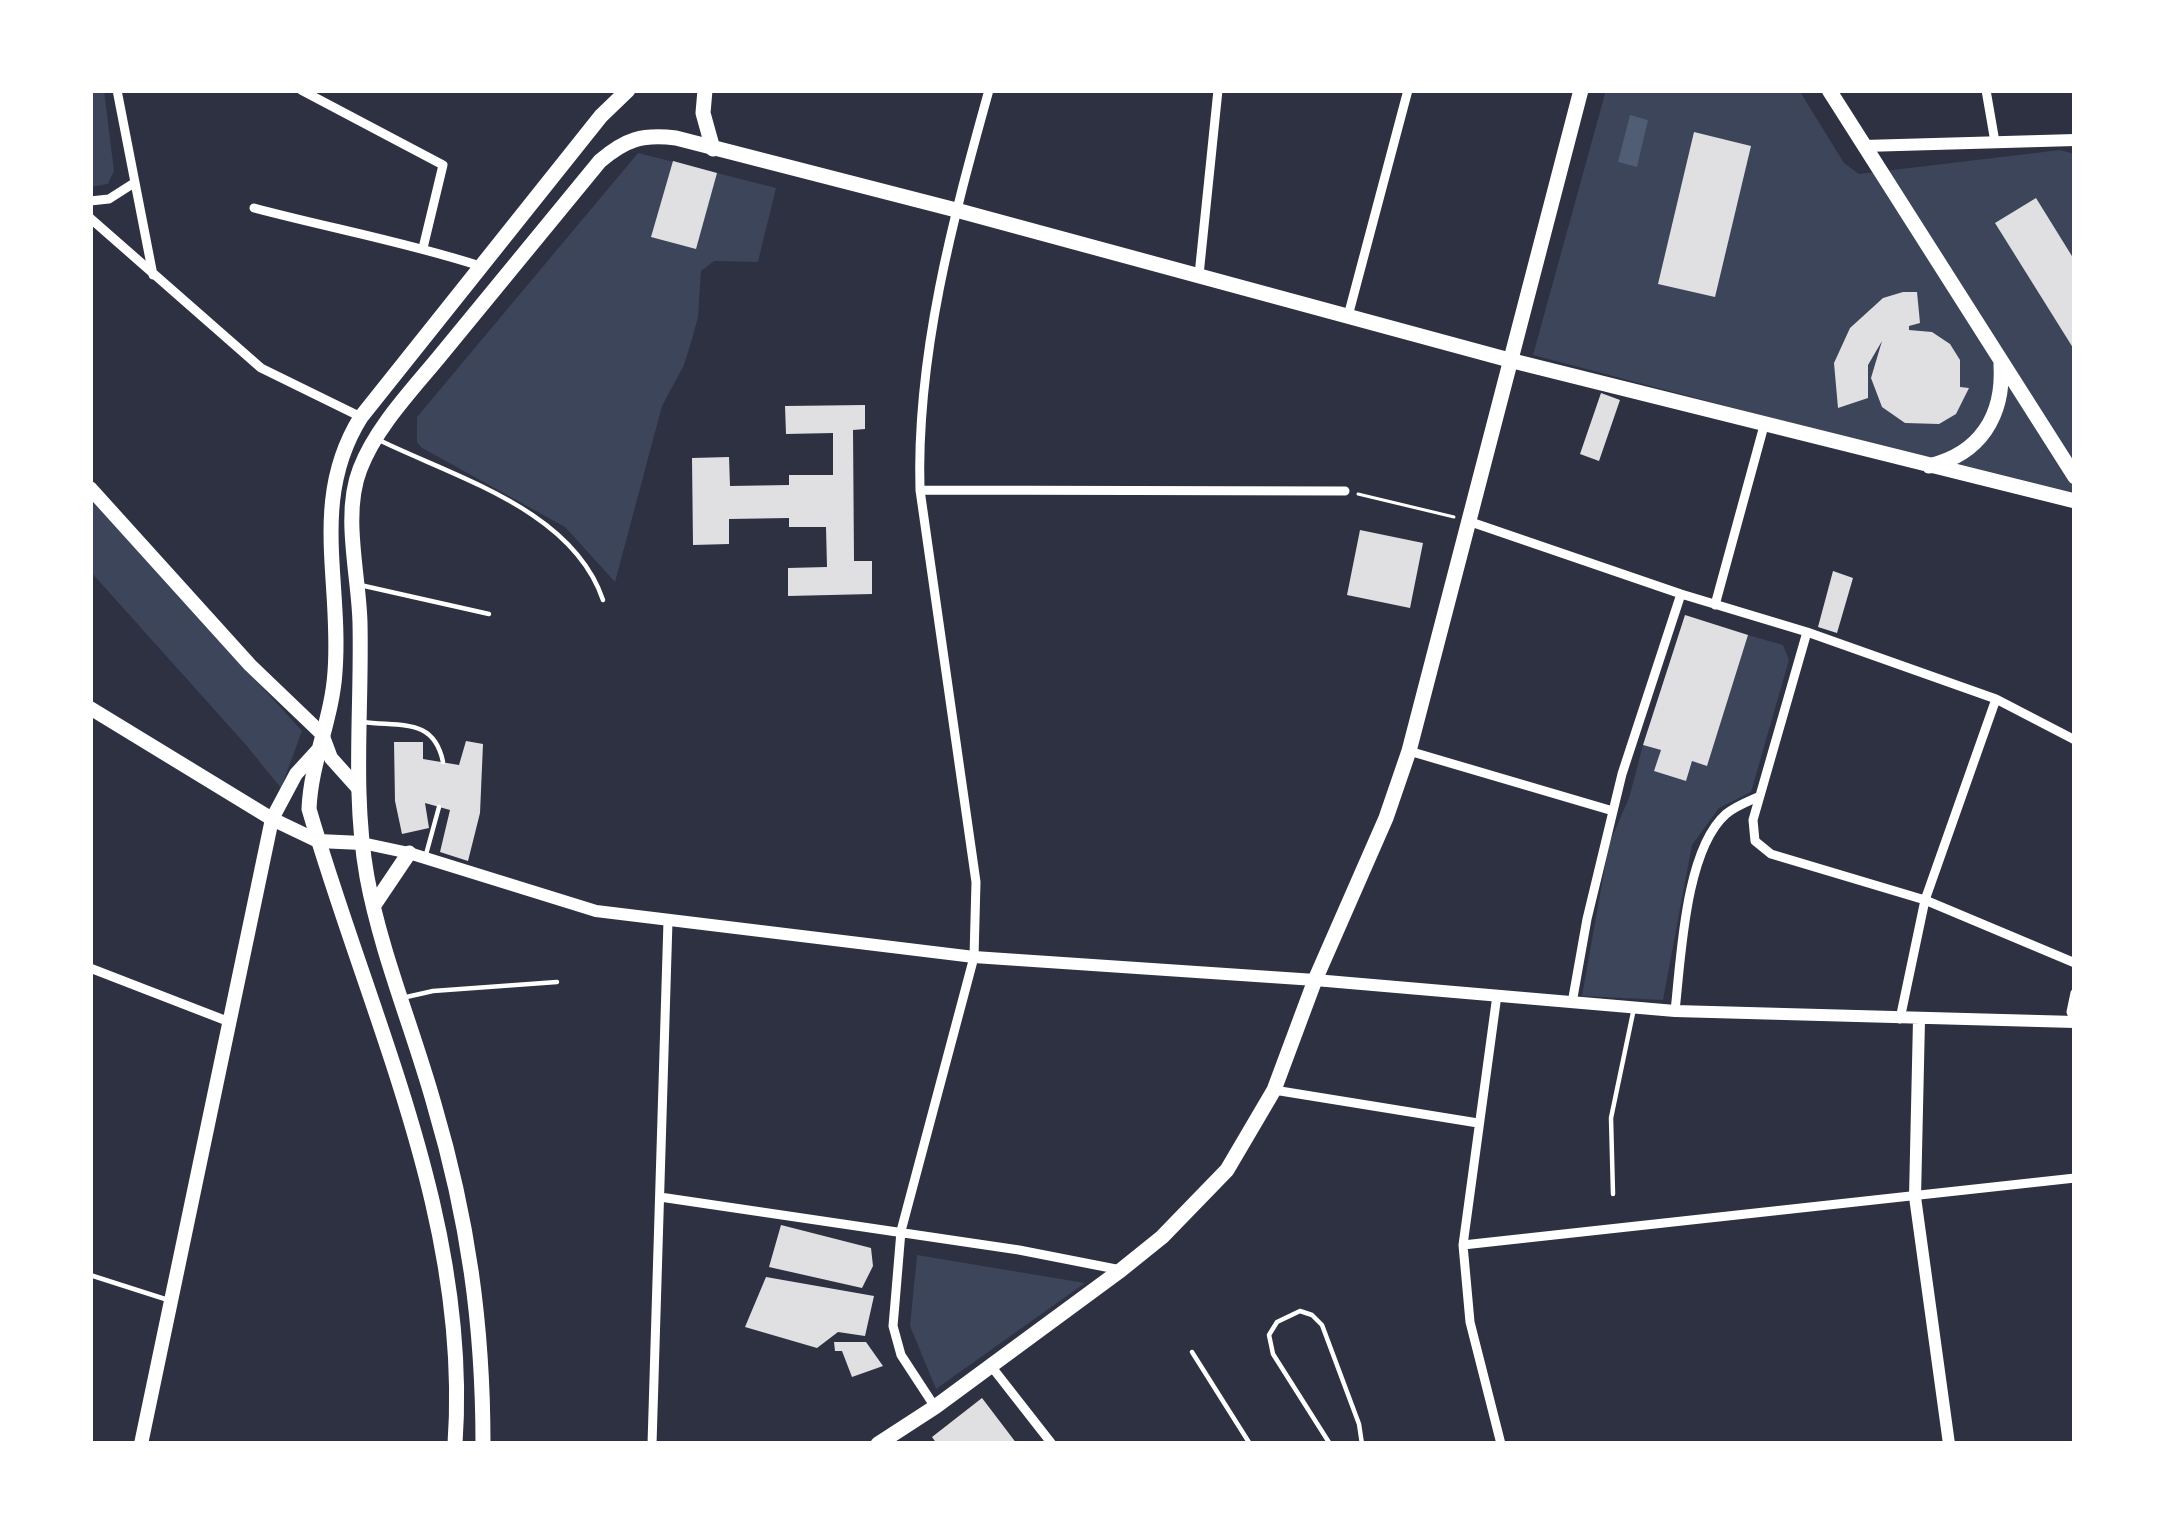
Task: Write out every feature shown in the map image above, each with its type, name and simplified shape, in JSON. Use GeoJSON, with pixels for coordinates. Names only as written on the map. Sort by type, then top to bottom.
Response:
{"type":"FeatureCollection","features":[{"type":"Feature","properties":{"kind":"main road"},"geometry":{"type":"LineString","coordinates":[[455,1444],[458,1377],[433,1194],[309,809],[335,671],[329,529],[333,477],[343,446],[361,417],[602,116],[628,90]]}},
{"type":"Feature","properties":{"kind":"main road"},"geometry":{"type":"LineString","coordinates":[[705,90],[703,113],[713,149]]}},
{"type":"Feature","properties":{"kind":"main road"},"geometry":{"type":"LineString","coordinates":[[878,1444],[935,1407],[1162,1237],[1227,1170],[1274,1090],[1409,751],[1581,90]]}},
{"type":"Feature","properties":{"kind":"main road"},"geometry":{"type":"LineString","coordinates":[[1829,90],[2075,477]]}},
{"type":"Feature","properties":{"kind":"main road"},"geometry":{"type":"LineString","coordinates":[[483,1444],[483,1380],[470,1244],[374,905],[362,843],[357,787],[359,585],[354,503],[359,471],[376,439],[600,161],[636,136],[676,138],[1513,362],[2075,501]]}},
{"type":"Feature","properties":{"kind":"main road"},"geometry":{"type":"LineString","coordinates":[[1926,466],[1948,461],[1989,428],[2002,389],[2001,359]]}},
{"type":"Feature","properties":{"kind":"main road"},"geometry":{"type":"LineString","coordinates":[[90,488],[357,787]]}},
{"type":"Feature","properties":{"kind":"main road"},"geometry":{"type":"LineString","coordinates":[[90,708],[272,819],[319,841],[362,843]]}},
{"type":"Feature","properties":{"kind":"main road"},"geometry":{"type":"LineString","coordinates":[[141,1444],[272,819],[319,743]]}},
{"type":"Feature","properties":{"kind":"main road"},"geometry":{"type":"LineString","coordinates":[[374,905],[417,855]]}},
{"type":"Feature","properties":{"kind":"street"},"geometry":{"type":"LineString","coordinates":[[117,90],[152,275]]}},
{"type":"Feature","properties":{"kind":"street"},"geometry":{"type":"LineString","coordinates":[[301,90],[443,165],[423,248]]}},
{"type":"Feature","properties":{"kind":"street"},"geometry":{"type":"LineString","coordinates":[[935,1407],[901,1355],[893,1326],[901,1232],[974,957],[976,882],[920,490],[918,436],[956,210],[988,90]]}},
{"type":"Feature","properties":{"kind":"street"},"geometry":{"type":"LineString","coordinates":[[1199,275],[1218,90]]}},
{"type":"Feature","properties":{"kind":"street"},"geometry":{"type":"LineString","coordinates":[[1348,316],[1408,90]]}},
{"type":"Feature","properties":{"kind":"street"},"geometry":{"type":"LineString","coordinates":[[1986,90],[1996,142]]}},
{"type":"Feature","properties":{"kind":"street"},"geometry":{"type":"LineString","coordinates":[[1864,146],[2075,140]]}},
{"type":"Feature","properties":{"kind":"street"},"geometry":{"type":"LineString","coordinates":[[90,201],[109,199],[134,183]]}},
{"type":"Feature","properties":{"kind":"street"},"geometry":{"type":"LineString","coordinates":[[254,208],[480,266]]}},
{"type":"Feature","properties":{"kind":"street"},"geometry":{"type":"LineString","coordinates":[[90,218],[261,368],[361,417]]}},
{"type":"Feature","properties":{"kind":"street"},"geometry":{"type":"LineString","coordinates":[[1715,605],[1765,422]]}},
{"type":"Feature","properties":{"kind":"street"},"geometry":{"type":"LineString","coordinates":[[920,490],[1345,491]]}},
{"type":"Feature","properties":{"kind":"street"},"geometry":{"type":"LineString","coordinates":[[1468,521],[1996,699],[2075,740]]}},
{"type":"Feature","properties":{"kind":"street"},"geometry":{"type":"LineString","coordinates":[[1572,1003],[1613,811],[1682,595]]}},
{"type":"Feature","properties":{"kind":"street"},"geometry":{"type":"LineString","coordinates":[[1807,632],[1753,820],[1754,841],[1771,854],[1925,900],[2075,963]]}},
{"type":"Feature","properties":{"kind":"street"},"geometry":{"type":"LineString","coordinates":[[1900,1019],[1925,900],[1996,699]]}},
{"type":"Feature","properties":{"kind":"street"},"geometry":{"type":"LineString","coordinates":[[1409,751],[1613,811]]}},
{"type":"Feature","properties":{"kind":"street"},"geometry":{"type":"LineString","coordinates":[[1675,1011],[1702,847],[1726,814],[1760,796]]}},
{"type":"Feature","properties":{"kind":"street"},"geometry":{"type":"LineString","coordinates":[[362,843],[417,855],[596,911],[974,957],[1675,1011],[1919,1020],[2075,1021],[2071,1012],[2075,993]]}},
{"type":"Feature","properties":{"kind":"street"},"geometry":{"type":"LineString","coordinates":[[652,1444],[668,921]]}},
{"type":"Feature","properties":{"kind":"street"},"geometry":{"type":"LineString","coordinates":[[90,968],[227,1021]]}},
{"type":"Feature","properties":{"kind":"street"},"geometry":{"type":"LineString","coordinates":[[1497,995],[1463,1245],[1470,1322],[1501,1444]]}},
{"type":"Feature","properties":{"kind":"street"},"geometry":{"type":"LineString","coordinates":[[1919,1020],[1915,1197],[1949,1444]]}},
{"type":"Feature","properties":{"kind":"street"},"geometry":{"type":"LineString","coordinates":[[1274,1090],[1478,1123]]}},
{"type":"Feature","properties":{"kind":"street"},"geometry":{"type":"LineString","coordinates":[[1463,1245],[2075,1178]]}},
{"type":"Feature","properties":{"kind":"street"},"geometry":{"type":"LineString","coordinates":[[660,1198],[901,1232],[1120,1270]]}},
{"type":"Feature","properties":{"kind":"street"},"geometry":{"type":"LineString","coordinates":[[991,1366],[1052,1444]]}},
{"type":"Feature","properties":{"kind":"lane"},"geometry":{"type":"LineString","coordinates":[[376,439],[526,511],[555,530],[580,553],[603,600]]}},
{"type":"Feature","properties":{"kind":"lane"},"geometry":{"type":"LineString","coordinates":[[359,585],[489,614]]}},
{"type":"Feature","properties":{"kind":"lane"},"geometry":{"type":"LineString","coordinates":[[360,721],[428,730],[439,742],[443,762]]}},
{"type":"Feature","properties":{"kind":"lane"},"geometry":{"type":"LineString","coordinates":[[417,855],[439,807]]}},
{"type":"Feature","properties":{"kind":"lane"},"geometry":{"type":"LineString","coordinates":[[402,998],[433,991],[556,982]]}},
{"type":"Feature","properties":{"kind":"lane"},"geometry":{"type":"LineString","coordinates":[[1613,1194],[1611,1118],[1634,1008]]}},
{"type":"Feature","properties":{"kind":"lane"},"geometry":{"type":"LineString","coordinates":[[90,1275],[170,1300]]}},
{"type":"Feature","properties":{"kind":"lane"},"geometry":{"type":"LineString","coordinates":[[1330,1444],[1273,1354],[1269,1335],[1277,1322],[1300,1311],[1322,1325],[1362,1444]]}},
{"type":"Feature","properties":{"kind":"lane"},"geometry":{"type":"LineString","coordinates":[[1192,1352],[1250,1444]]}},
{"type":"Feature","properties":{"kind":"path"},"geometry":{"type":"LineString","coordinates":[[1345,491],[1468,521]]}},
{"type":"Feature","properties":{"kind":"shaded area"},"geometry":{"type":"Polygon","coordinates":[[[90,90],[104,90],[114,171],[108,184],[90,187],[90,90]]]}},
{"type":"Feature","properties":{"kind":"shaded area"},"geometry":{"type":"Polygon","coordinates":[[[1606,90],[1799,90],[1844,163],[1859,174],[2060,150],[2075,154],[2075,498],[1533,355],[1606,90]]]}},
{"type":"Feature","properties":{"kind":"shaded area"},"geometry":{"type":"Polygon","coordinates":[[[1630,115],[1648,120],[1637,167],[1618,162],[1630,115]]]}},
{"type":"Feature","properties":{"kind":"shaded area"},"geometry":{"type":"Polygon","coordinates":[[[638,153],[776,188],[758,262],[714,261],[701,271],[692,339],[662,406],[615,582],[565,527],[422,448],[417,442],[417,417],[638,153]]]}},
{"type":"Feature","properties":{"kind":"shaded area"},"geometry":{"type":"Polygon","coordinates":[[[90,498],[302,731],[281,788],[90,571],[90,498]]]}},
{"type":"Feature","properties":{"kind":"shaded area"},"geometry":{"type":"Polygon","coordinates":[[[1748,635],[1783,645],[1789,660],[1751,792],[1719,808],[1692,845],[1663,1000],[1582,996],[1609,844],[1629,798],[1643,745],[1661,750],[1655,771],[1686,780],[1692,761],[1707,765],[1748,635]]]}},
{"type":"Feature","properties":{"kind":"shaded area"},"geometry":{"type":"Polygon","coordinates":[[[917,1255],[1085,1283],[936,1389],[910,1326],[917,1255]]]}},
{"type":"Feature","properties":{"kind":"building"},"geometry":{"type":"Polygon","coordinates":[[[1694,132],[1751,146],[1715,297],[1658,284],[1694,132]]]}},
{"type":"Feature","properties":{"kind":"building"},"geometry":{"type":"Polygon","coordinates":[[[673,161],[717,173],[696,249],[651,237],[673,161]]]}},
{"type":"Feature","properties":{"kind":"building"},"geometry":{"type":"Polygon","coordinates":[[[2036,198],[2075,261],[2075,351],[1995,223],[2036,198]]]}},
{"type":"Feature","properties":{"kind":"building"},"geometry":{"type":"Polygon","coordinates":[[[1917,292],[1920,323],[1909,330],[1932,332],[1950,344],[1960,360],[1960,387],[1969,388],[1956,414],[1939,424],[1905,423],[1882,407],[1871,378],[1882,341],[1868,365],[1868,398],[1838,408],[1834,363],[1850,328],[1883,298],[1917,292]]]}},
{"type":"Feature","properties":{"kind":"building"},"geometry":{"type":"Polygon","coordinates":[[[1601,393],[1620,400],[1599,461],[1580,454],[1601,393]]]}},
{"type":"Feature","properties":{"kind":"building"},"geometry":{"type":"Polygon","coordinates":[[[865,405],[865,429],[853,430],[854,561],[872,561],[872,594],[788,596],[788,568],[827,567],[826,527],[789,527],[789,518],[729,519],[729,544],[693,545],[692,458],[729,457],[730,486],[789,485],[789,475],[833,475],[833,433],[786,434],[785,406],[865,405]]]}},
{"type":"Feature","properties":{"kind":"building"},"geometry":{"type":"Polygon","coordinates":[[[1360,530],[1423,543],[1410,608],[1347,595],[1360,530]]]}},
{"type":"Feature","properties":{"kind":"building"},"geometry":{"type":"Polygon","coordinates":[[[1833,571],[1853,578],[1837,633],[1818,627],[1833,571]]]}},
{"type":"Feature","properties":{"kind":"building"},"geometry":{"type":"Polygon","coordinates":[[[1685,615],[1748,635],[1707,766],[1692,761],[1686,781],[1654,771],[1661,750],[1643,745],[1685,615]]]}},
{"type":"Feature","properties":{"kind":"building"},"geometry":{"type":"Polygon","coordinates":[[[466,741],[483,744],[480,813],[468,861],[440,852],[450,810],[425,803],[429,828],[402,834],[395,801],[394,742],[423,742],[423,759],[459,765],[466,741]]]}},
{"type":"Feature","properties":{"kind":"building"},"geometry":{"type":"Polygon","coordinates":[[[781,1225],[871,1248],[873,1266],[862,1288],[769,1267],[781,1225]]]}},
{"type":"Feature","properties":{"kind":"building"},"geometry":{"type":"Polygon","coordinates":[[[766,1277],[874,1296],[865,1336],[838,1332],[817,1348],[745,1327],[766,1277]]]}},
{"type":"Feature","properties":{"kind":"building"},"geometry":{"type":"Polygon","coordinates":[[[834,1342],[866,1342],[883,1366],[852,1377],[834,1342]]]}},
{"type":"Feature","properties":{"kind":"building"},"geometry":{"type":"Polygon","coordinates":[[[982,1398],[1017,1444],[937,1444],[932,1437],[982,1398]]]}}]}
